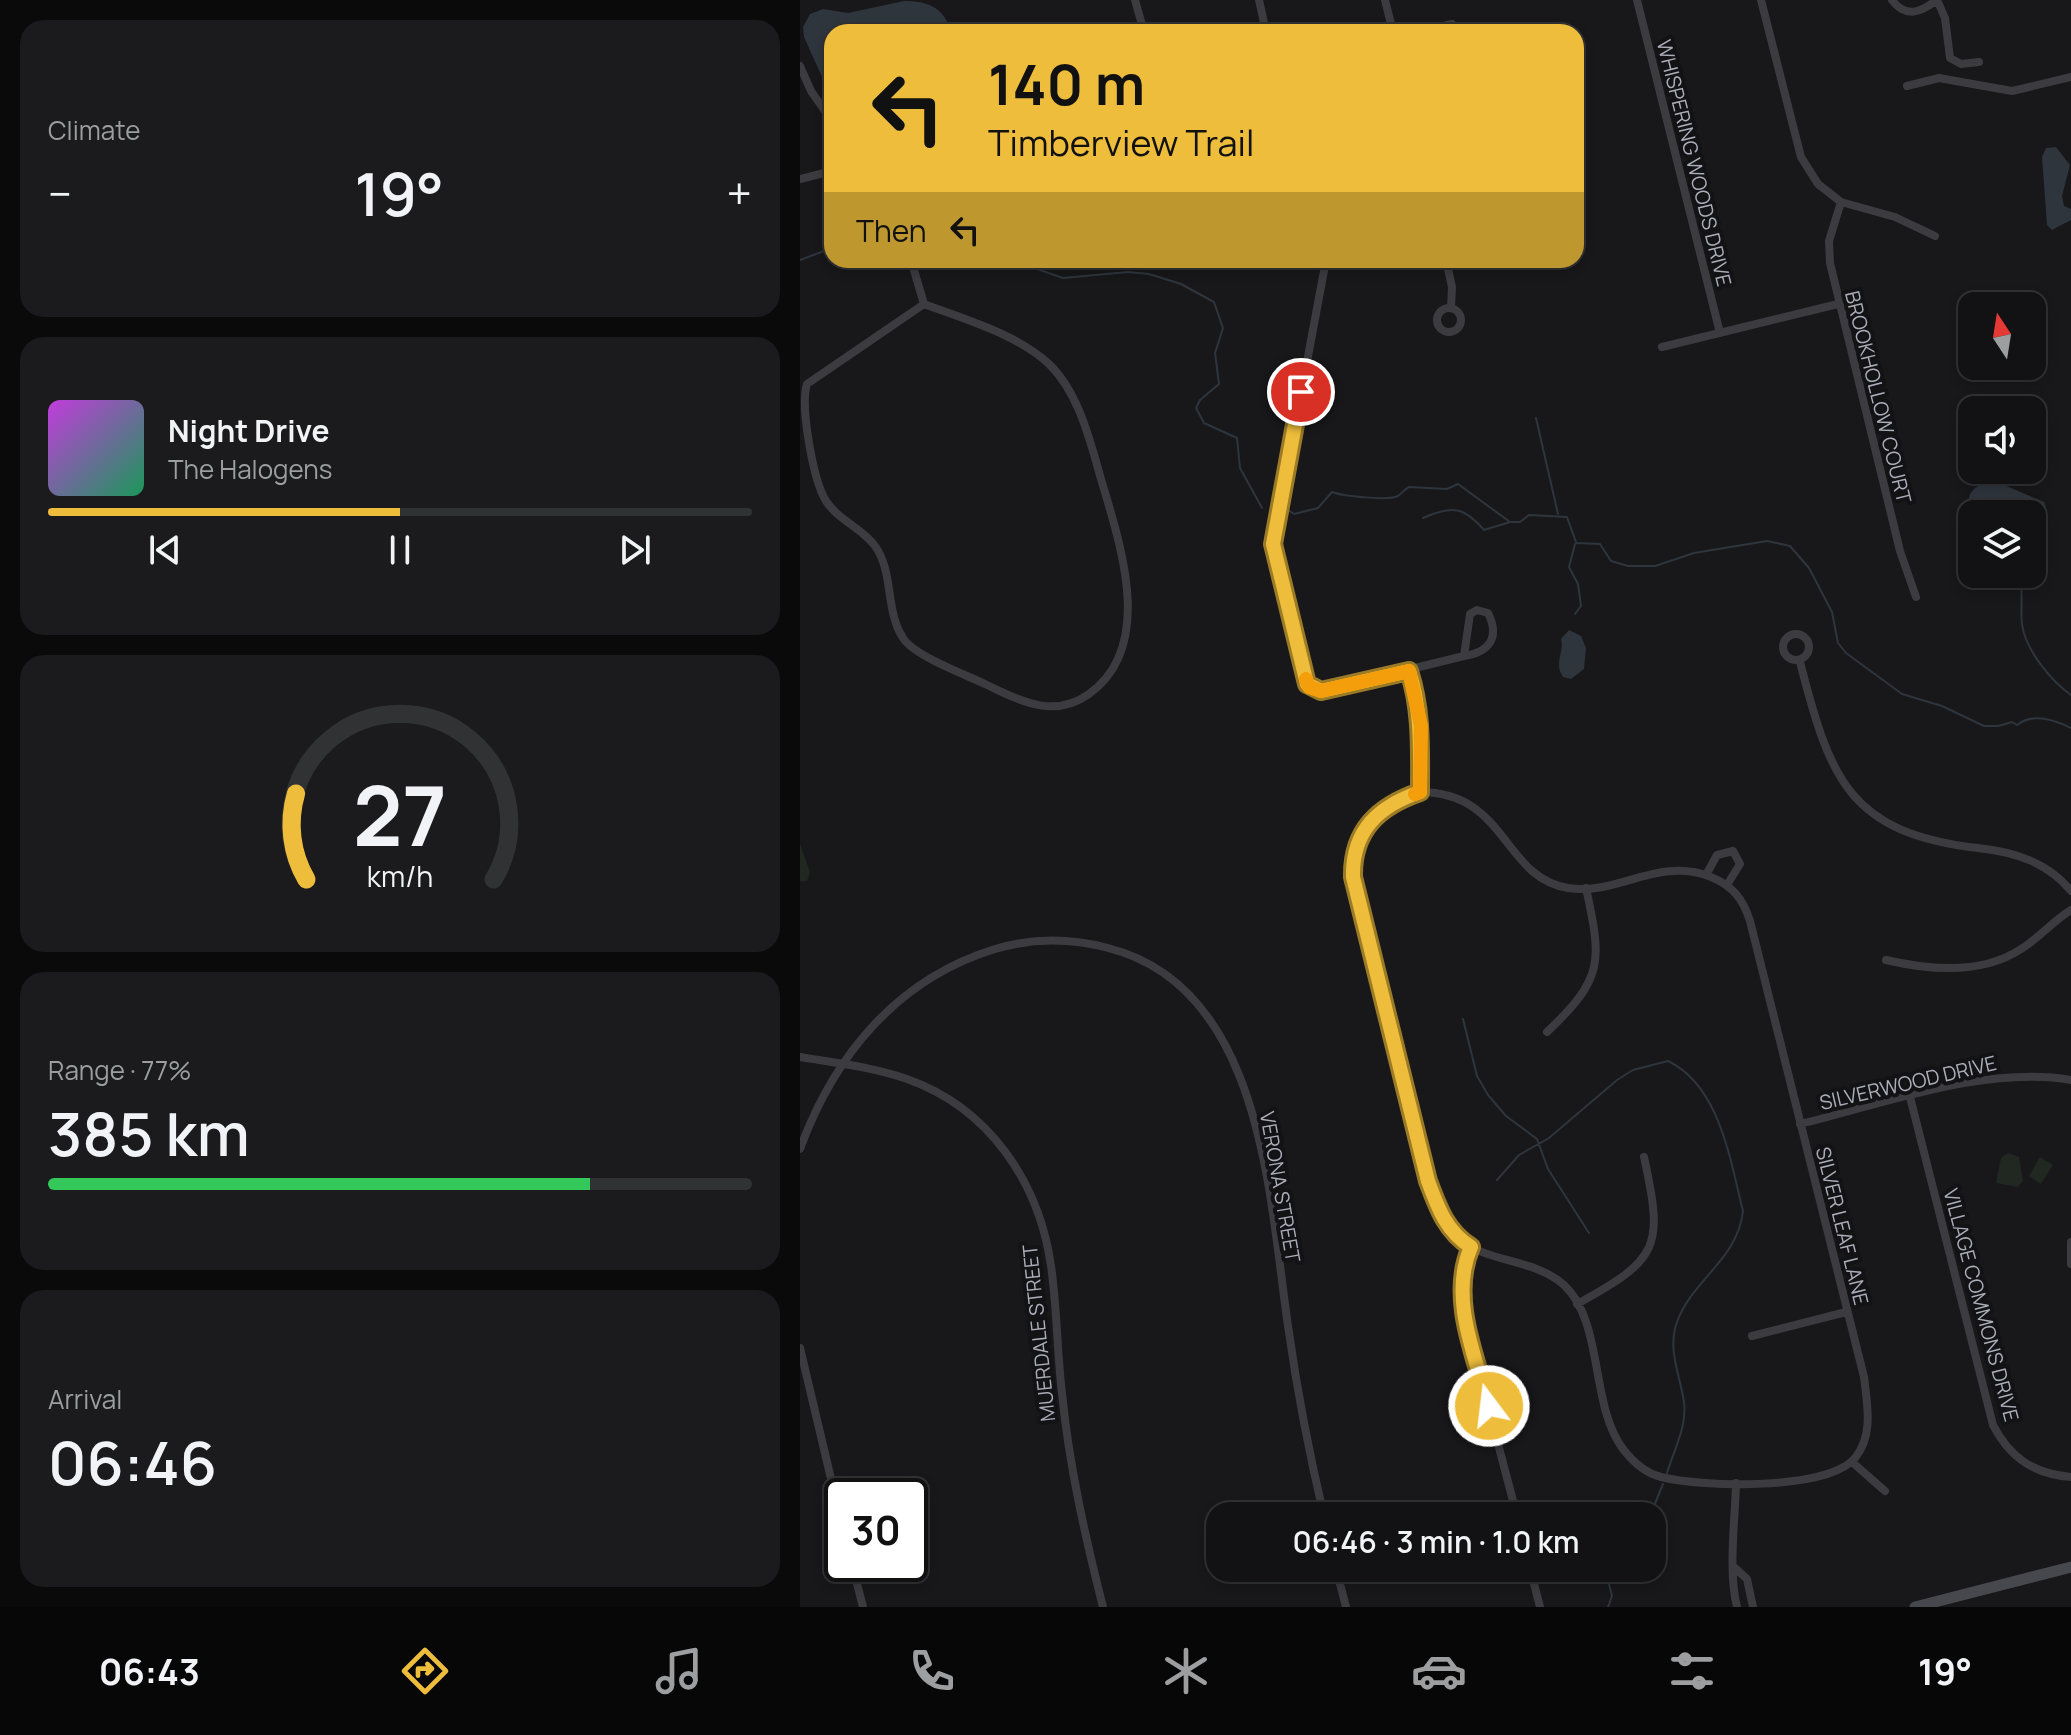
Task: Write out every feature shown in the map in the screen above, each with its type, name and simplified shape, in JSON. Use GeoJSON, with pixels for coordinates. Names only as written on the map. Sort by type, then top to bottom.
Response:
{"type":"FeatureCollection","features":[{"type":"Feature","properties":{"kind":"street"},"geometry":{"type":"LineString","coordinates":[[1135,0],[1142,24]]}},
{"type":"Feature","properties":{"kind":"street"},"geometry":{"type":"LineString","coordinates":[[1259,0],[1264,24]]}},
{"type":"Feature","properties":{"kind":"street"},"geometry":{"type":"LineString","coordinates":[[1385,0],[1391,24]]}},
{"type":"Feature","properties":{"kind":"street","name":"WHISPERING WOODS DRIVE"},"geometry":{"type":"LineString","coordinates":[[1637,0],[1720,333]]}},
{"type":"Feature","properties":{"kind":"street"},"geometry":{"type":"LineString","coordinates":[[1761,0],[1801,157],[1818,184],[1841,202],[1895,217],[1935,236]]}},
{"type":"Feature","properties":{"kind":"street"},"geometry":{"type":"LineString","coordinates":[[1892,0],[1902,11],[1912,13],[1937,0],[1945,18],[1950,58],[1961,64],[1979,62]]}},
{"type":"Feature","properties":{"kind":"street"},"geometry":{"type":"LineString","coordinates":[[800,66],[811,91],[824,110]]}},
{"type":"Feature","properties":{"kind":"street"},"geometry":{"type":"LineString","coordinates":[[1907,86],[1939,78],[2012,91],[2071,77]]}},
{"type":"Feature","properties":{"kind":"street"},"geometry":{"type":"LineString","coordinates":[[800,179],[824,173]]}},
{"type":"Feature","properties":{"kind":"street","name":"BROOKHOLLOW COURT"},"geometry":{"type":"LineString","coordinates":[[1841,202],[1829,252],[1838,304],[1900,551],[1916,597]]}},
{"type":"Feature","properties":{"kind":"street"},"geometry":{"type":"LineString","coordinates":[[913,268],[924,304]]}},
{"type":"Feature","properties":{"kind":"street"},"geometry":{"type":"LineString","coordinates":[[1324,268],[1277,507],[1273,544],[1309,687],[1321,691],[1409,671],[1480,652],[1491,644],[1494,630],[1488,613],[1477,610],[1470,614],[1464,656]]}},
{"type":"Feature","properties":{"kind":"street"},"geometry":{"type":"LineString","coordinates":[[1448,268],[1452,287],[1451,308]]}},
{"type":"Feature","properties":{"kind":"street"},"geometry":{"type":"LineString","coordinates":[[924,304],[1013,340],[1049,364],[1069,392],[1086,427],[1110,510],[1127,589],[1125,636],[1116,667],[1103,684],[1082,699],[1061,706],[1037,707],[936,661],[904,641],[894,620],[881,556],[874,544],[825,499],[803,414],[804,382],[924,304]]}},
{"type":"Feature","properties":{"kind":"street"},"geometry":{"type":"LineString","coordinates":[[1662,347],[1838,304]]}},
{"type":"Feature","properties":{"kind":"street"},"geometry":{"type":"LineString","coordinates":[[1800,662],[1827,754],[1850,790],[1876,818],[1921,840],[2028,858],[2071,891]]}},
{"type":"Feature","properties":{"kind":"street"},"geometry":{"type":"LineString","coordinates":[[1409,671],[1421,726],[1420,792]]}},
{"type":"Feature","properties":{"kind":"street"},"geometry":{"type":"LineString","coordinates":[[1706,875],[1717,855],[1733,851],[1740,864],[1727,885],[1706,875],[1669,869],[1586,888],[1552,883],[1529,868],[1493,821],[1465,801],[1450,794],[1420,792],[1383,808],[1372,818],[1357,844],[1353,877],[1428,1181],[1443,1218],[1455,1235],[1471,1247],[1539,1268],[1563,1285],[1577,1304],[1613,1433],[1637,1465],[1659,1477],[1736,1483],[1800,1482],[1832,1475],[1852,1462],[1885,1491]]}},
{"type":"Feature","properties":{"kind":"street","name":"SILVER LEAF LANE"},"geometry":{"type":"LineString","coordinates":[[1727,885],[1737,893],[1750,921],[1864,1377],[1869,1427],[1852,1462]]}},
{"type":"Feature","properties":{"kind":"street"},"geometry":{"type":"LineString","coordinates":[[1547,1032],[1587,990],[1598,961],[1586,888]]}},
{"type":"Feature","properties":{"kind":"street"},"geometry":{"type":"LineString","coordinates":[[1886,960],[1916,967],[1956,968],[2000,959],[2022,949],[2071,910]]}},
{"type":"Feature","properties":{"kind":"street","name":"VERONA STREET"},"geometry":{"type":"LineString","coordinates":[[800,1149],[839,1064],[902,997],[969,957],[1007,945],[1079,940],[1129,953],[1171,977],[1195,999],[1222,1037],[1253,1115],[1268,1190],[1298,1396],[1321,1502]]}},
{"type":"Feature","properties":{"kind":"street","name":"MUERDALE STREET"},"geometry":{"type":"LineString","coordinates":[[800,1057],[909,1080],[971,1115],[1009,1154],[1031,1190],[1051,1267],[1072,1468],[1103,1607]]}},
{"type":"Feature","properties":{"kind":"street","name":"SILVERWOOD DRIVE"},"geometry":{"type":"LineString","coordinates":[[1800,1124],[1982,1079],[2020,1076],[2071,1080]]}},
{"type":"Feature","properties":{"kind":"street","name":"VILLAGE COMMONS DRIVE"},"geometry":{"type":"LineString","coordinates":[[1910,1097],[1993,1425],[2012,1454],[2026,1465],[2049,1474],[2071,1477]]}},
{"type":"Feature","properties":{"kind":"street"},"geometry":{"type":"LineString","coordinates":[[1577,1304],[1635,1270],[1652,1245],[1656,1227],[1644,1157]]}},
{"type":"Feature","properties":{"kind":"street"},"geometry":{"type":"LineString","coordinates":[[2071,1242],[2071,1264]]}},
{"type":"Feature","properties":{"kind":"street"},"geometry":{"type":"LineString","coordinates":[[1471,1247],[1461,1276],[1464,1310],[1513,1502]]}},
{"type":"Feature","properties":{"kind":"street"},"geometry":{"type":"LineString","coordinates":[[1752,1336],[1846,1312]]}},
{"type":"Feature","properties":{"kind":"street"},"geometry":{"type":"LineString","coordinates":[[800,1348],[831,1478]]}},
{"type":"Feature","properties":{"kind":"street"},"geometry":{"type":"LineString","coordinates":[[1736,1483],[1735,1568],[1731,1583],[1737,1607]]}},
{"type":"Feature","properties":{"kind":"street"},"geometry":{"type":"LineString","coordinates":[[1915,1607],[2071,1567]]}},
{"type":"Feature","properties":{"kind":"street"},"geometry":{"type":"LineString","coordinates":[[1735,1568],[1747,1579],[1753,1607]]}},
{"type":"Feature","properties":{"kind":"street"},"geometry":{"type":"LineString","coordinates":[[857,1582],[863,1607]]}},
{"type":"Feature","properties":{"kind":"street"},"geometry":{"type":"LineString","coordinates":[[1340,1582],[1346,1607]]}},
{"type":"Feature","properties":{"kind":"street"},"geometry":{"type":"LineString","coordinates":[[1534,1582],[1540,1607]]}},
{"type":"Feature","properties":{"kind":"shaded area"},"geometry":{"type":"Polygon","coordinates":[[[904,1],[920,2],[934,7],[948,24],[824,24],[824,81],[804,37],[803,27],[810,14],[823,9],[848,13],[904,1]]]}},
{"type":"Feature","properties":{"kind":"shaded area"},"geometry":{"type":"Polygon","coordinates":[[[2056,147],[2070,165],[2062,196],[2064,206],[2071,209],[2071,220],[2052,230],[2047,225],[2042,157],[2046,148],[2056,147]]]}},
{"type":"Feature","properties":{"kind":"shaded area"},"geometry":{"type":"Polygon","coordinates":[[[2001,484],[2039,500],[1969,500],[1970,494],[1978,486],[2001,484]]]}},
{"type":"Feature","properties":{"kind":"shaded area"},"geometry":{"type":"Polygon","coordinates":[[[1569,630],[1581,636],[1586,648],[1584,669],[1571,679],[1563,677],[1559,667],[1561,639],[1569,630]]]}},
{"type":"Feature","properties":{"kind":"shaded area"},"geometry":{"type":"Polygon","coordinates":[[[800,844],[810,872],[807,881],[800,881],[800,844]]]}},
{"type":"Feature","properties":{"kind":"shaded area"},"geometry":{"type":"Polygon","coordinates":[[[2008,1153],[2019,1157],[2023,1181],[2018,1187],[1996,1183],[2001,1158],[2008,1153]]]}},
{"type":"Feature","properties":{"kind":"shaded area"},"geometry":{"type":"Polygon","coordinates":[[[2040,1157],[2053,1165],[2041,1184],[2029,1176],[2040,1157]]]}},
{"type":"Feature","properties":{"kind":"waterway"},"geometry":{"type":"LineString","coordinates":[[800,260],[824,251]]}},
{"type":"Feature","properties":{"kind":"waterway"},"geometry":{"type":"LineString","coordinates":[[1034,268],[1063,278],[1128,272],[1149,274],[1181,284],[1214,302],[1223,328],[1215,353],[1219,384],[1200,400],[1196,408],[1204,423],[1237,438],[1240,468],[1262,508]]}},
{"type":"Feature","properties":{"kind":"waterway"},"geometry":{"type":"LineString","coordinates":[[1536,418],[1558,514]]}},
{"type":"Feature","properties":{"kind":"waterway"},"geometry":{"type":"LineString","coordinates":[[1288,510],[1294,514],[1318,508],[1332,492],[1385,498],[1398,496],[1409,487],[1447,489],[1458,484],[1510,522],[1520,522],[1529,515],[1567,517],[1576,542]]}},
{"type":"Feature","properties":{"kind":"waterway"},"geometry":{"type":"LineString","coordinates":[[1423,518],[1442,511],[1457,510],[1484,530],[1510,522]]}},
{"type":"Feature","properties":{"kind":"waterway"},"geometry":{"type":"LineString","coordinates":[[1576,543],[1600,544],[1611,561],[1628,566],[1655,566],[1694,553],[1767,541],[1790,546],[1809,568],[1832,612],[1838,643],[1846,653],[1902,694],[1942,706],[1984,726],[2012,722],[2017,725],[2037,718],[2071,728]]}},
{"type":"Feature","properties":{"kind":"waterway"},"geometry":{"type":"LineString","coordinates":[[1575,544],[1569,567],[1578,584],[1581,606],[1575,614]]}},
{"type":"Feature","properties":{"kind":"waterway"},"geometry":{"type":"LineString","coordinates":[[2021,588],[2022,624],[2028,644],[2047,673],[2071,695]]}},
{"type":"Feature","properties":{"kind":"waterway"},"geometry":{"type":"LineString","coordinates":[[1463,1019],[1477,1076],[1488,1095],[1506,1116],[1537,1139],[1548,1169],[1589,1233]]}},
{"type":"Feature","properties":{"kind":"waterway"},"geometry":{"type":"LineString","coordinates":[[1497,1180],[1519,1155],[1549,1138],[1633,1070],[1668,1061],[1686,1073],[1711,1106],[1727,1148],[1743,1211],[1733,1243],[1684,1307],[1674,1332],[1674,1352],[1684,1412],[1682,1430],[1667,1473]]}},
{"type":"Feature","properties":{"kind":"waterway"},"geometry":{"type":"LineString","coordinates":[[1656,1502],[1663,1484]]}},
{"type":"Feature","properties":{"kind":"waterway"},"geometry":{"type":"LineString","coordinates":[[1608,1582],[1612,1596],[1608,1607]]}},
{"type":"Feature","properties":{"kind":"slow traffic"},"geometry":{"type":"LineString","coordinates":[[1306,679],[1309,687],[1321,691],[1409,671],[1421,726],[1420,792],[1415,794]]}},
{"type":"Feature","properties":{"kind":"route"},"geometry":{"type":"LineString","coordinates":[[1301,392],[1277,507],[1273,544],[1307,684],[1313,690],[1321,691],[1409,671],[1417,698],[1421,726],[1420,792],[1383,808],[1364,828],[1357,844],[1353,877],[1428,1181],[1443,1218],[1455,1235],[1471,1247],[1461,1276],[1463,1299],[1466,1322],[1489,1406]]}}]}
